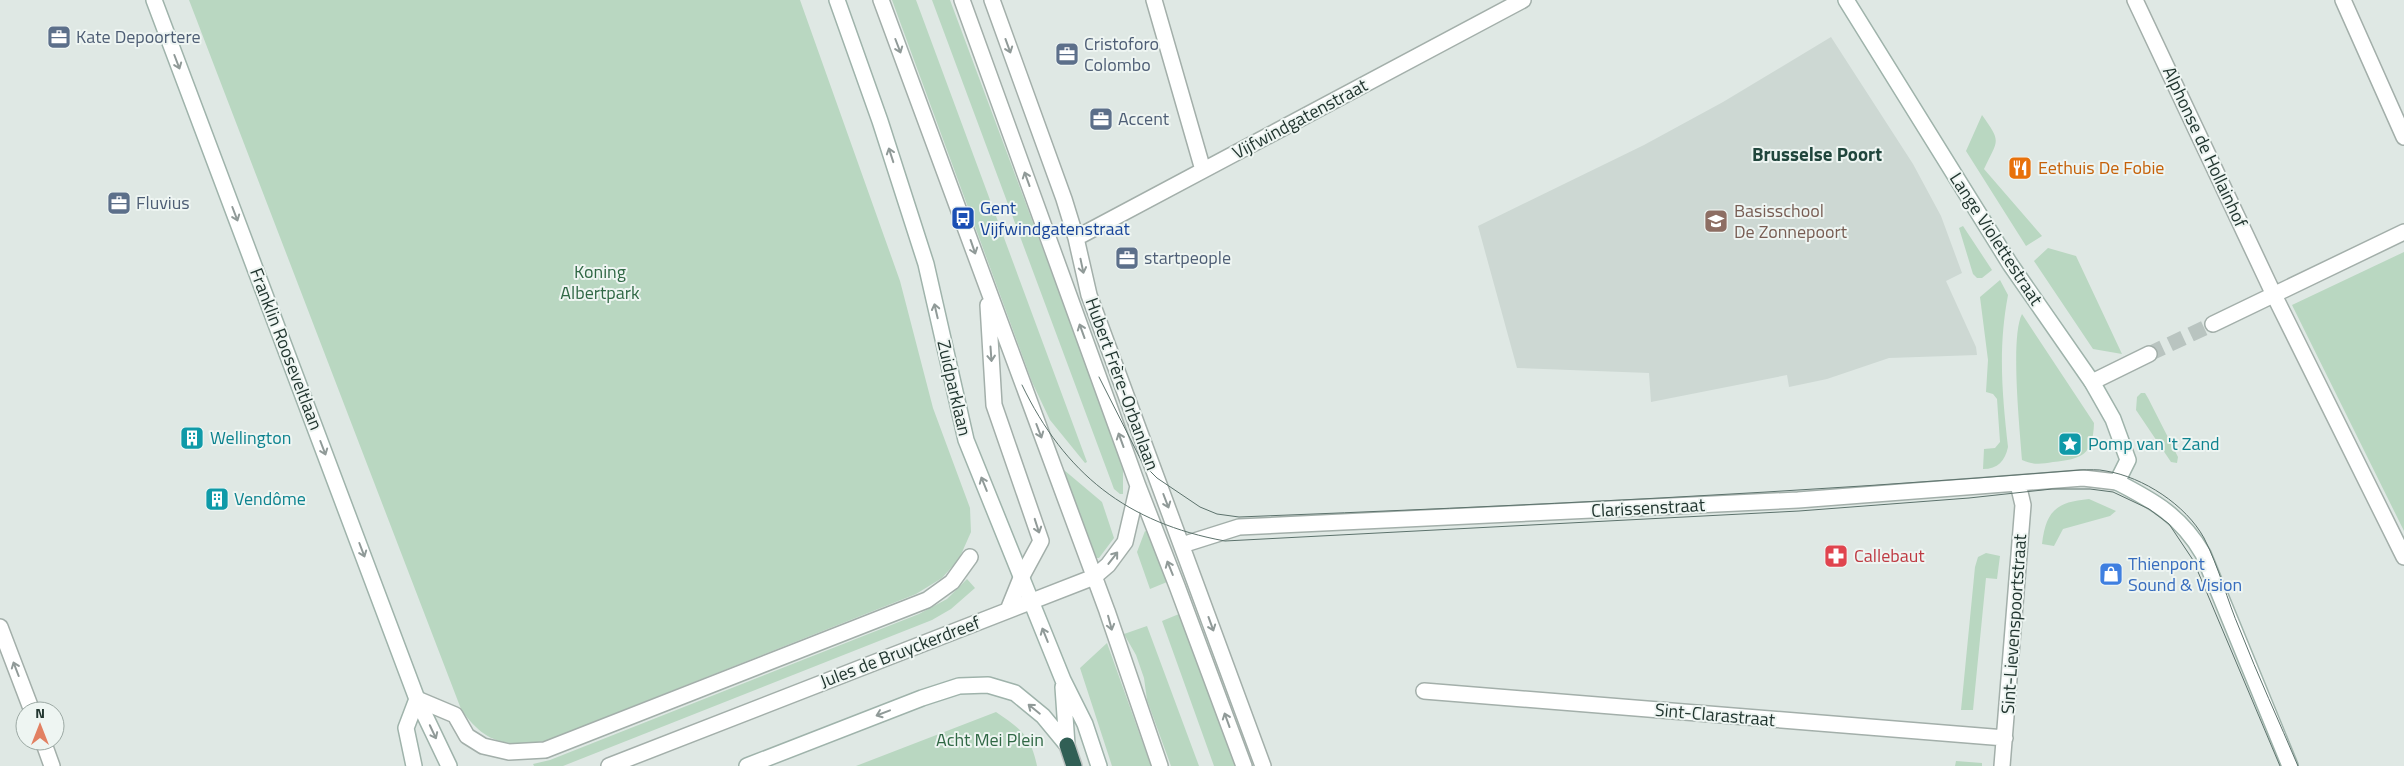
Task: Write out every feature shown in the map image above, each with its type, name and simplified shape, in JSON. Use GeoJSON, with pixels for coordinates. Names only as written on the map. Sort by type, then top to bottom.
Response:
{"type":"FeatureCollection","features":[{"type":"Feature","properties":{"kind":"highway"},"geometry":{"type":"LineString","coordinates":[[1067,745],[1074,766]]}},
{"type":"Feature","properties":{"kind":"street","name":"Franklin Rooseveltlaan"},"geometry":{"type":"LineString","coordinates":[[154,0],[417,699],[449,766]]}},
{"type":"Feature","properties":{"kind":"street","name":"Zuidparklaan"},"geometry":{"type":"LineString","coordinates":[[837,0],[880,121],[926,264],[966,440],[1063,680],[1085,724],[1099,766]]}},
{"type":"Feature","properties":{"kind":"street"},"geometry":{"type":"LineString","coordinates":[[881,0],[1094,577],[1160,766]]}},
{"type":"Feature","properties":{"kind":"street"},"geometry":{"type":"LineString","coordinates":[[962,0],[1138,486],[1244,766]]}},
{"type":"Feature","properties":{"kind":"street","name":"Hubert Frère-Orbanlaan"},"geometry":{"type":"LineString","coordinates":[[992,0],[1064,199],[1076,238],[1089,295],[1263,766]]}},
{"type":"Feature","properties":{"kind":"street"},"geometry":{"type":"LineString","coordinates":[[1154,0],[1203,170]]}},
{"type":"Feature","properties":{"kind":"street","name":"Vijfwindgatenstraat"},"geometry":{"type":"LineString","coordinates":[[1076,238],[1523,0]]}},
{"type":"Feature","properties":{"kind":"street","name":"Lange Violettestraat"},"geometry":{"type":"LineString","coordinates":[[1846,0],[2010,264],[2092,382],[2113,419],[2128,460],[2117,482]]}},
{"type":"Feature","properties":{"kind":"street","name":"Alphonse de Hollainhof"},"geometry":{"type":"LineString","coordinates":[[2135,0],[2274,294],[2404,557]]}},
{"type":"Feature","properties":{"kind":"street"},"geometry":{"type":"LineString","coordinates":[[2343,0],[2404,137]]}},
{"type":"Feature","properties":{"kind":"street"},"geometry":{"type":"LineString","coordinates":[[2213,324],[2404,232]]}},
{"type":"Feature","properties":{"kind":"street"},"geometry":{"type":"LineString","coordinates":[[986,288],[994,405],[1041,541],[1021,578],[1008,610]]}},
{"type":"Feature","properties":{"kind":"street"},"geometry":{"type":"LineString","coordinates":[[2092,382],[2149,354]]}},
{"type":"Feature","properties":{"kind":"street","name":"Clarissenstraat"},"geometry":{"type":"LineString","coordinates":[[1182,545],[1239,527],[1798,500],[2083,478],[2117,482]]}},
{"type":"Feature","properties":{"kind":"street"},"geometry":{"type":"LineString","coordinates":[[2117,482],[2158,503],[2177,519],[2195,540],[2203,554],[2290,766]]}},
{"type":"Feature","properties":{"kind":"street","name":"Sint-Lievenspoortstraat"},"geometry":{"type":"LineString","coordinates":[[2002,766],[2024,505],[2018,484]]}},
{"type":"Feature","properties":{"kind":"street","name":"Jules de Bruyckerdreef"},"geometry":{"type":"LineString","coordinates":[[609,766],[1094,577],[1108,565],[1125,542],[1138,486]]}},
{"type":"Feature","properties":{"kind":"street"},"geometry":{"type":"LineString","coordinates":[[414,766],[406,728],[417,699],[454,715],[467,736],[483,746],[509,752],[545,750],[927,600],[952,582],[970,558]]}},
{"type":"Feature","properties":{"kind":"street"},"geometry":{"type":"LineString","coordinates":[[0,627],[28,701]]}},
{"type":"Feature","properties":{"kind":"street"},"geometry":{"type":"LineString","coordinates":[[1063,680],[1067,745]]}},
{"type":"Feature","properties":{"kind":"street"},"geometry":{"type":"LineString","coordinates":[[747,766],[922,698],[959,686],[988,685],[1015,693],[1043,716],[1067,745]]}},
{"type":"Feature","properties":{"kind":"street","name":"Sint-Clarastraat"},"geometry":{"type":"LineString","coordinates":[[1424,691],[2005,738]]}},
{"type":"Feature","properties":{"kind":"street"},"geometry":{"type":"LineString","coordinates":[[47,751],[52,766]]}},
{"type":"Feature","properties":{"kind":"shaded area","name":"Basisschool De Zonnepoort"},"geometry":{"type":"Polygon","coordinates":[[[1831,37],[1913,164],[1941,216],[1962,273],[1946,281],[1976,347],[1977,355],[1889,358],[1827,379],[1789,387],[1787,375],[1651,402],[1649,373],[1517,368],[1478,226],[1644,145],[1723,102],[1831,37]]]}},
{"type":"Feature","properties":{"kind":"green space","name":"Koning Albertpark"},"geometry":{"type":"Polygon","coordinates":[[[189,0],[800,0],[900,281],[933,408],[970,508],[971,532],[959,559],[942,578],[916,594],[545,741],[508,743],[488,736],[479,730],[461,709],[189,0]]]}},
{"type":"Feature","properties":{"kind":"green space"},"geometry":{"type":"Polygon","coordinates":[[[892,0],[916,0],[1087,462],[1085,463],[1050,420],[1032,382],[892,0]]]}},
{"type":"Feature","properties":{"kind":"green space"},"geometry":{"type":"Polygon","coordinates":[[[932,0],[950,0],[1123,464],[1123,494],[1114,489],[932,0]]]}},
{"type":"Feature","properties":{"kind":"green space"},"geometry":{"type":"Polygon","coordinates":[[[1982,115],[1993,131],[1996,141],[1984,169],[2042,236],[2026,246],[1966,151],[1982,115]]]}},
{"type":"Feature","properties":{"kind":"green space"},"geometry":{"type":"Polygon","coordinates":[[[1963,226],[1992,270],[1982,278],[1977,278],[1973,274],[1959,228],[1963,226]]]}},
{"type":"Feature","properties":{"kind":"green space"},"geometry":{"type":"Polygon","coordinates":[[[2048,248],[2076,256],[2122,354],[2093,349],[2034,261],[2048,248]]]}},
{"type":"Feature","properties":{"kind":"green space"},"geometry":{"type":"Polygon","coordinates":[[[2404,252],[2404,531],[2292,305],[2404,252]]]}},
{"type":"Feature","properties":{"kind":"green space"},"geometry":{"type":"Polygon","coordinates":[[[2000,280],[2008,295],[2003,334],[2002,371],[2008,447],[2003,460],[1997,466],[1983,469],[1984,449],[1995,448],[2000,442],[1997,399],[1993,394],[1986,392],[1988,360],[1980,297],[2000,280]]]}},
{"type":"Feature","properties":{"kind":"green space"},"geometry":{"type":"Polygon","coordinates":[[[2022,314],[2094,423],[2088,449],[2078,457],[2041,464],[2022,460],[2016,363],[2018,326],[2022,314]]]}},
{"type":"Feature","properties":{"kind":"green space"},"geometry":{"type":"Polygon","coordinates":[[[2141,393],[2145,393],[2148,398],[2178,457],[2177,463],[2171,462],[2136,410],[2137,397],[2141,393]]]}},
{"type":"Feature","properties":{"kind":"green space"},"geometry":{"type":"Polygon","coordinates":[[[1064,470],[1102,502],[1114,538],[1099,558],[1095,558],[1064,470]]]}},
{"type":"Feature","properties":{"kind":"green space"},"geometry":{"type":"Polygon","coordinates":[[[2089,499],[2116,511],[2110,516],[2063,529],[2054,546],[2042,544],[2046,523],[2055,510],[2068,503],[2089,499]]]}},
{"type":"Feature","properties":{"kind":"green space"},"geometry":{"type":"Polygon","coordinates":[[[1145,531],[1148,532],[1167,582],[1150,589],[1137,552],[1145,531]]]}},
{"type":"Feature","properties":{"kind":"green space"},"geometry":{"type":"Polygon","coordinates":[[[1986,553],[2000,556],[1997,579],[1986,578],[1973,710],[1961,710],[1975,567],[1978,557],[1986,553]]]}},
{"type":"Feature","properties":{"kind":"green space"},"geometry":{"type":"Polygon","coordinates":[[[967,579],[975,588],[951,609],[932,620],[563,766],[534,766],[533,764],[550,760],[919,614],[947,599],[967,579]]]}},
{"type":"Feature","properties":{"kind":"green space"},"geometry":{"type":"Polygon","coordinates":[[[1179,614],[1235,766],[1214,766],[1162,621],[1179,614]]]}},
{"type":"Feature","properties":{"kind":"green space"},"geometry":{"type":"Polygon","coordinates":[[[1147,626],[1199,766],[1171,766],[1147,700],[1144,678],[1136,655],[1124,634],[1147,626]]]}},
{"type":"Feature","properties":{"kind":"green space"},"geometry":{"type":"Polygon","coordinates":[[[1107,643],[1151,766],[1112,766],[1080,668],[1107,643]]]}},
{"type":"Feature","properties":{"kind":"green space","name":"Acht Mei Plein"},"geometry":{"type":"Polygon","coordinates":[[[996,712],[1024,734],[1032,747],[1037,766],[856,766],[996,712]]]}},
{"type":"Feature","properties":{"kind":"green space"},"geometry":{"type":"Polygon","coordinates":[[[1956,761],[1982,763],[1982,766],[1955,766],[1956,761]]]}},
{"type":"Feature","properties":{"kind":"tunnel"},"geometry":{"type":"LineString","coordinates":[[2149,354],[2213,324]]}},
{"type":"Feature","properties":{"kind":"tram line"},"geometry":{"type":"LineString","coordinates":[[1099,377],[1143,464],[1157,478],[1200,507],[1217,514],[1239,517],[1660,498],[1870,486],[2080,470],[2100,470],[2120,474],[2149,486],[2162,494],[2186,514],[2204,538],[2235,619],[2298,766]]}},
{"type":"Feature","properties":{"kind":"tram line"},"geometry":{"type":"LineString","coordinates":[[1022,385],[1039,417],[1058,444],[1079,469],[1103,490],[1129,507],[1158,522],[1190,533],[1225,541],[1799,511],[1969,498],[2052,489],[2090,489],[2113,492],[2149,509],[2169,524],[2193,560],[2280,766]]}},
{"type":"Feature","properties":{"kind":"place","name":"Kate Depoortere"},"geometry":{"type":"Point","coordinates":[59,37]}},
{"type":"Feature","properties":{"kind":"place","name":"Cristoforo Colombo"},"geometry":{"type":"Point","coordinates":[1067,54]}},
{"type":"Feature","properties":{"kind":"place","name":"Accent"},"geometry":{"type":"Point","coordinates":[1101,119]}},
{"type":"Feature","properties":{"kind":"place","name":"Eethuis De Fobie"},"geometry":{"type":"Point","coordinates":[2020,168]}},
{"type":"Feature","properties":{"kind":"place","name":"Fluvius"},"geometry":{"type":"Point","coordinates":[119,203]}},
{"type":"Feature","properties":{"kind":"place","name":"Gent Vijfwindgatenstraat"},"geometry":{"type":"Point","coordinates":[963,218]}},
{"type":"Feature","properties":{"kind":"place","name":"Basisschool De Zonnepoort"},"geometry":{"type":"Point","coordinates":[1716,221]}},
{"type":"Feature","properties":{"kind":"place","name":"startpeople"},"geometry":{"type":"Point","coordinates":[1127,258]}},
{"type":"Feature","properties":{"kind":"place","name":"Wellington"},"geometry":{"type":"Point","coordinates":[192,438]}},
{"type":"Feature","properties":{"kind":"place","name":"Pomp van 't Zand"},"geometry":{"type":"Point","coordinates":[2070,444]}},
{"type":"Feature","properties":{"kind":"place","name":"Vendôme"},"geometry":{"type":"Point","coordinates":[217,499]}},
{"type":"Feature","properties":{"kind":"place","name":"Callebaut"},"geometry":{"type":"Point","coordinates":[1836,556]}},
{"type":"Feature","properties":{"kind":"place","name":"Thienpont Sound & Vision"},"geometry":{"type":"Point","coordinates":[2111,574]}},
{"type":"Feature","properties":{"kind":"district","name":"Brusselse Poort"},"geometry":{"type":"Point","coordinates":[1817,154]}}]}
